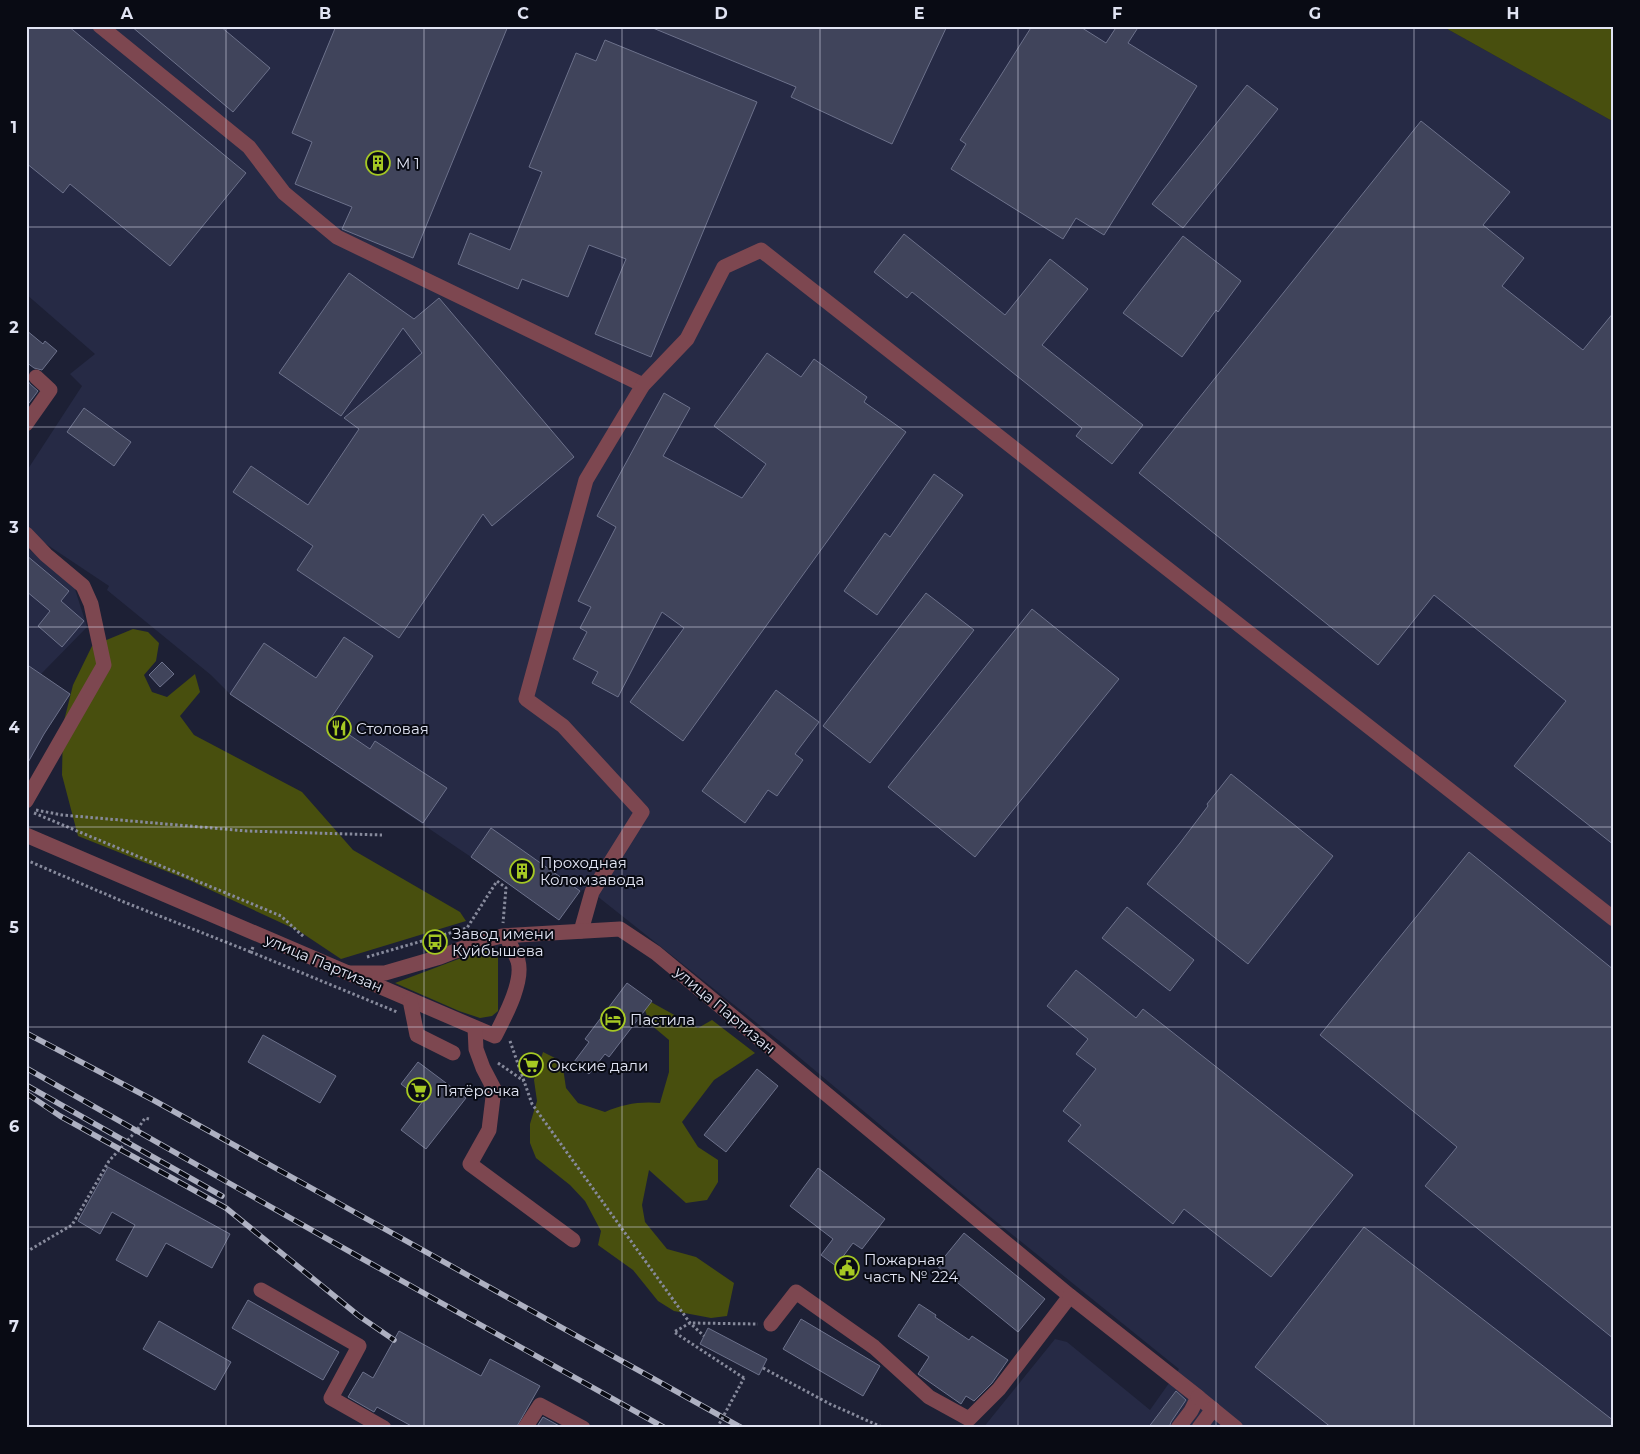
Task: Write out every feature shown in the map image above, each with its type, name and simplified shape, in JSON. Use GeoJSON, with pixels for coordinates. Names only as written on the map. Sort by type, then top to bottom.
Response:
{"type":"FeatureCollection","features":[{"type":"Feature","properties":{"kind":"street"},"geometry":{"type":"LineString","coordinates":[[100,26],[249,146],[284,193],[337,238],[643,385]]}},
{"type":"Feature","properties":{"kind":"street"},"geometry":{"type":"LineString","coordinates":[[581,931],[592,892],[642,812],[563,726],[526,699],[586,480],[643,385],[687,339],[724,266],[761,250],[1614,919]]}},
{"type":"Feature","properties":{"kind":"street"},"geometry":{"type":"LineString","coordinates":[[26,424],[50,390],[36,377]]}},
{"type":"Feature","properties":{"kind":"street"},"geometry":{"type":"LineString","coordinates":[[26,534],[46,555],[83,586],[91,604],[104,665],[31,805]]}},
{"type":"Feature","properties":{"kind":"street","name":"улица Партизан"},"geometry":{"type":"LineString","coordinates":[[26,835],[495,1036],[508,1012],[516,988],[518,963],[504,936],[620,929],[656,953],[1070,1296],[1236,1428]]}},
{"type":"Feature","properties":{"kind":"street"},"geometry":{"type":"LineString","coordinates":[[520,925],[534,934]]}},
{"type":"Feature","properties":{"kind":"street"},"geometry":{"type":"LineString","coordinates":[[349,973],[385,973],[440,957],[482,941],[504,936]]}},
{"type":"Feature","properties":{"kind":"street"},"geometry":{"type":"LineString","coordinates":[[410,1000],[417,1035],[453,1054]]}},
{"type":"Feature","properties":{"kind":"street"},"geometry":{"type":"LineString","coordinates":[[476,1028],[476,1049],[494,1089],[489,1130],[470,1164],[573,1240]]}},
{"type":"Feature","properties":{"kind":"street"},"geometry":{"type":"LineString","coordinates":[[261,1290],[359,1346],[331,1398],[384,1428]]}},
{"type":"Feature","properties":{"kind":"street"},"geometry":{"type":"LineString","coordinates":[[771,1324],[796,1292],[874,1347],[929,1397],[969,1419],[999,1389],[1070,1296]]}},
{"type":"Feature","properties":{"kind":"street"},"geometry":{"type":"LineString","coordinates":[[1178,1428],[1191,1411],[1198,1397]]}},
{"type":"Feature","properties":{"kind":"street"},"geometry":{"type":"LineString","coordinates":[[525,1428],[540,1405],[583,1428]]}},
{"type":"Feature","properties":{"kind":"street"},"geometry":{"type":"LineString","coordinates":[[1199,1428],[1214,1409]]}},
{"type":"Feature","properties":{"kind":"path"},"geometry":{"type":"LineString","coordinates":[[31,805],[62,815],[247,831],[382,835]]}},
{"type":"Feature","properties":{"kind":"path"},"geometry":{"type":"LineString","coordinates":[[26,809],[281,916],[307,939]]}},
{"type":"Feature","properties":{"kind":"path"},"geometry":{"type":"LineString","coordinates":[[58,832],[61,824]]}},
{"type":"Feature","properties":{"kind":"path"},"geometry":{"type":"LineString","coordinates":[[26,860],[124,902],[413,1019]]}},
{"type":"Feature","properties":{"kind":"path"},"geometry":{"type":"LineString","coordinates":[[43,867],[45,862]]}},
{"type":"Feature","properties":{"kind":"path"},"geometry":{"type":"LineString","coordinates":[[365,957],[467,928],[497,881],[506,888],[504,936]]}},
{"type":"Feature","properties":{"kind":"path"},"geometry":{"type":"LineString","coordinates":[[502,885],[504,881]]}},
{"type":"Feature","properties":{"kind":"path"},"geometry":{"type":"LineString","coordinates":[[268,917],[270,912]]}},
{"type":"Feature","properties":{"kind":"path"},"geometry":{"type":"LineString","coordinates":[[251,952],[254,945]]}},
{"type":"Feature","properties":{"kind":"path"},"geometry":{"type":"LineString","coordinates":[[509,1040],[532,1104],[690,1323],[704,1336]]}},
{"type":"Feature","properties":{"kind":"path"},"geometry":{"type":"LineString","coordinates":[[476,1049],[524,1082]]}},
{"type":"Feature","properties":{"kind":"path"},"geometry":{"type":"LineString","coordinates":[[26,1252],[72,1225],[109,1161],[137,1130],[145,1118],[149,1119]]}},
{"type":"Feature","properties":{"kind":"path"},"geometry":{"type":"LineString","coordinates":[[717,1428],[744,1378],[674,1332],[690,1323],[771,1324]]}},
{"type":"Feature","properties":{"kind":"path"},"geometry":{"type":"LineString","coordinates":[[763,1368],[830,1404],[884,1428]]}},
{"type":"Feature","properties":{"kind":"shaded area"},"geometry":{"type":"Polygon","coordinates":[[[26,26],[1442,26],[1614,122],[1614,1428],[983,1428],[1055,1339],[1067,1342],[1150,1410],[1179,1369],[983,1211],[787,1047],[592,892],[586,889],[580,891],[559,920],[471,857],[230,694],[211,675],[107,590],[109,586],[37,538],[26,522],[26,472],[82,386],[70,374],[95,354],[26,294],[26,26]]]}},
{"type":"Feature","properties":{"kind":"shaded area"},"geometry":{"type":"Polygon","coordinates":[[[26,547],[73,583],[87,627],[41,674],[26,664],[26,547]]]}},
{"type":"Feature","properties":{"kind":"green space"},"geometry":{"type":"Polygon","coordinates":[[[1442,26],[1614,26],[1614,122],[1442,26]]]}},
{"type":"Feature","properties":{"kind":"green space"},"geometry":{"type":"Polygon","coordinates":[[[133,629],[148,632],[159,643],[156,661],[144,675],[152,692],[167,697],[195,674],[200,692],[180,716],[194,735],[302,792],[353,850],[460,912],[466,921],[341,959],[299,931],[191,881],[78,836],[62,775],[63,725],[73,685],[92,646],[133,629]]]}},
{"type":"Feature","properties":{"kind":"green space"},"geometry":{"type":"Polygon","coordinates":[[[485,949],[494,949],[498,952],[498,1011],[492,1016],[480,1018],[459,1011],[395,983],[485,949]]]}},
{"type":"Feature","properties":{"kind":"green space"},"geometry":{"type":"Polygon","coordinates":[[[640,996],[698,1028],[712,1020],[755,1053],[714,1080],[682,1122],[698,1147],[718,1160],[718,1182],[707,1200],[686,1203],[649,1170],[642,1205],[645,1222],[667,1249],[696,1257],[734,1283],[727,1316],[711,1318],[674,1311],[658,1301],[633,1270],[598,1245],[601,1231],[585,1201],[570,1185],[536,1158],[530,1143],[530,1124],[537,1101],[534,1080],[543,1052],[557,1059],[563,1068],[566,1088],[578,1103],[605,1112],[632,1104],[660,1103],[669,1072],[669,1040],[650,1024],[640,996]]]}},
{"type":"Feature","properties":{"kind":"building"},"geometry":{"type":"Polygon","coordinates":[[[26,26],[68,26],[246,173],[170,266],[70,184],[63,193],[26,163],[26,26]]]}},
{"type":"Feature","properties":{"kind":"building"},"geometry":{"type":"Polygon","coordinates":[[[131,26],[220,26],[270,68],[233,112],[131,26]]]}},
{"type":"Feature","properties":{"kind":"building","name":"M 1"},"geometry":{"type":"Polygon","coordinates":[[[336,26],[508,26],[413,258],[342,229],[352,207],[295,184],[312,142],[292,133],[336,26]]]}},
{"type":"Feature","properties":{"kind":"building"},"geometry":{"type":"Polygon","coordinates":[[[648,26],[947,26],[892,144],[791,97],[796,87],[648,26]]]}},
{"type":"Feature","properties":{"kind":"building"},"geometry":{"type":"Polygon","coordinates":[[[1032,26],[1079,26],[1106,43],[1117,26],[1139,26],[1128,43],[1197,86],[1104,235],[1076,218],[1063,239],[951,169],[966,144],[960,140],[1032,26]]]}},
{"type":"Feature","properties":{"kind":"building"},"geometry":{"type":"Polygon","coordinates":[[[605,40],[757,102],[651,357],[595,334],[626,259],[589,245],[568,297],[522,279],[518,289],[458,264],[470,233],[510,250],[542,172],[529,167],[576,53],[596,61],[605,40]]]}},
{"type":"Feature","properties":{"kind":"building"},"geometry":{"type":"Polygon","coordinates":[[[1247,85],[1278,109],[1183,228],[1152,204],[1247,85]]]}},
{"type":"Feature","properties":{"kind":"building"},"geometry":{"type":"Polygon","coordinates":[[[1421,121],[1510,192],[1483,225],[1524,258],[1502,286],[1583,350],[1614,312],[1614,845],[1514,766],[1566,701],[1434,595],[1378,665],[1139,473],[1421,121]]]}},
{"type":"Feature","properties":{"kind":"building"},"geometry":{"type":"Polygon","coordinates":[[[904,234],[1005,315],[1050,259],[1088,289],[1042,345],[1143,425],[1112,464],[1076,436],[1082,428],[912,292],[907,298],[874,272],[904,234]]]}},
{"type":"Feature","properties":{"kind":"building"},"geometry":{"type":"Polygon","coordinates":[[[1183,236],[1241,281],[1218,312],[1216,310],[1182,357],[1123,313],[1183,236]]]}},
{"type":"Feature","properties":{"kind":"building"},"geometry":{"type":"Polygon","coordinates":[[[349,273],[414,319],[439,298],[574,457],[492,526],[483,514],[399,638],[297,570],[313,546],[233,492],[251,466],[308,505],[359,429],[344,418],[422,353],[403,328],[341,416],[279,373],[349,273]]]}},
{"type":"Feature","properties":{"kind":"building"},"geometry":{"type":"Polygon","coordinates":[[[26,330],[43,344],[45,341],[57,351],[42,370],[34,368],[26,362],[26,330]]]}},
{"type":"Feature","properties":{"kind":"building"},"geometry":{"type":"Polygon","coordinates":[[[767,353],[801,377],[814,359],[867,397],[864,402],[906,432],[683,741],[630,702],[684,628],[662,612],[618,697],[592,683],[598,672],[573,659],[587,632],[580,628],[591,607],[578,601],[616,527],[597,516],[664,393],[690,408],[663,456],[742,498],[766,464],[714,426],[767,353]]]}},
{"type":"Feature","properties":{"kind":"building"},"geometry":{"type":"Polygon","coordinates":[[[26,378],[38,391],[26,407],[26,378]]]}},
{"type":"Feature","properties":{"kind":"building"},"geometry":{"type":"Polygon","coordinates":[[[84,408],[131,442],[114,466],[67,432],[84,408]]]}},
{"type":"Feature","properties":{"kind":"building"},"geometry":{"type":"Polygon","coordinates":[[[934,474],[963,495],[877,615],[844,591],[885,533],[890,537],[934,474]]]}},
{"type":"Feature","properties":{"kind":"building"},"geometry":{"type":"Polygon","coordinates":[[[26,555],[69,591],[61,601],[84,621],[62,647],[38,626],[50,611],[26,591],[26,555]]]}},
{"type":"Feature","properties":{"kind":"building"},"geometry":{"type":"Polygon","coordinates":[[[926,593],[974,630],[870,763],[823,726],[926,593]]]}},
{"type":"Feature","properties":{"kind":"building"},"geometry":{"type":"Polygon","coordinates":[[[1032,609],[1119,679],[975,857],[888,787],[1032,609]]]}},
{"type":"Feature","properties":{"kind":"building"},"geometry":{"type":"Polygon","coordinates":[[[344,637],[373,656],[329,721],[370,749],[375,741],[447,788],[423,823],[230,694],[264,643],[316,678],[344,637]]]}},
{"type":"Feature","properties":{"kind":"building"},"geometry":{"type":"Polygon","coordinates":[[[162,662],[174,674],[160,687],[149,675],[162,662]]]}},
{"type":"Feature","properties":{"kind":"building"},"geometry":{"type":"Polygon","coordinates":[[[26,664],[70,694],[26,766],[26,664]]]}},
{"type":"Feature","properties":{"kind":"building"},"geometry":{"type":"Polygon","coordinates":[[[776,690],[819,722],[795,754],[803,760],[777,796],[768,790],[745,823],[702,791],[776,690]]]}},
{"type":"Feature","properties":{"kind":"building"},"geometry":{"type":"Polygon","coordinates":[[[1231,774],[1333,856],[1248,964],[1147,884],[1231,774]]]}},
{"type":"Feature","properties":{"kind":"building","name":"Проходная Коломзавода"},"geometry":{"type":"Polygon","coordinates":[[[491,828],[580,891],[559,920],[471,857],[491,828]]]}},
{"type":"Feature","properties":{"kind":"building"},"geometry":{"type":"Polygon","coordinates":[[[1469,852],[1614,970],[1614,1339],[1425,1186],[1457,1147],[1320,1035],[1469,852]]]}},
{"type":"Feature","properties":{"kind":"building"},"geometry":{"type":"Polygon","coordinates":[[[1127,907],[1194,960],[1170,991],[1102,938],[1127,907]]]}},
{"type":"Feature","properties":{"kind":"building"},"geometry":{"type":"Polygon","coordinates":[[[1076,970],[1136,1018],[1143,1009],[1353,1175],[1271,1277],[1184,1209],[1173,1224],[1068,1141],[1081,1125],[1063,1111],[1096,1069],[1076,1054],[1088,1039],[1047,1006],[1076,970]]]}},
{"type":"Feature","properties":{"kind":"building"},"geometry":{"type":"Polygon","coordinates":[[[627,983],[652,1001],[609,1057],[605,1054],[589,1074],[574,1062],[589,1042],[585,1039],[627,983]]]}},
{"type":"Feature","properties":{"kind":"building"},"geometry":{"type":"Polygon","coordinates":[[[263,1035],[336,1076],[320,1103],[248,1062],[263,1035]]]}},
{"type":"Feature","properties":{"kind":"building"},"geometry":{"type":"Polygon","coordinates":[[[418,1062],[466,1098],[426,1149],[401,1130],[423,1101],[401,1084],[418,1062]]]}},
{"type":"Feature","properties":{"kind":"building"},"geometry":{"type":"Polygon","coordinates":[[[757,1069],[778,1086],[726,1152],[704,1135],[757,1069]]]}},
{"type":"Feature","properties":{"kind":"building"},"geometry":{"type":"Polygon","coordinates":[[[108,1167],[230,1234],[212,1268],[166,1243],[147,1277],[116,1260],[135,1225],[112,1212],[100,1234],[78,1221],[108,1167]]]}},
{"type":"Feature","properties":{"kind":"building"},"geometry":{"type":"Polygon","coordinates":[[[818,1168],[885,1219],[862,1249],[853,1243],[836,1266],[821,1255],[833,1239],[790,1206],[818,1168]]]}},
{"type":"Feature","properties":{"kind":"building"},"geometry":{"type":"Polygon","coordinates":[[[1364,1227],[1614,1421],[1614,1428],[1332,1428],[1255,1367],[1364,1227]]]}},
{"type":"Feature","properties":{"kind":"building"},"geometry":{"type":"Polygon","coordinates":[[[964,1233],[1045,1299],[1018,1332],[937,1266],[964,1233]]]}},
{"type":"Feature","properties":{"kind":"building"},"geometry":{"type":"Polygon","coordinates":[[[248,1300],[339,1352],[323,1380],[232,1328],[248,1300]]]}},
{"type":"Feature","properties":{"kind":"building"},"geometry":{"type":"Polygon","coordinates":[[[919,1304],[969,1340],[972,1336],[1008,1360],[992,1383],[974,1401],[966,1396],[961,1404],[918,1374],[929,1357],[898,1336],[919,1304]]]}},
{"type":"Feature","properties":{"kind":"building"},"geometry":{"type":"Polygon","coordinates":[[[801,1319],[880,1366],[863,1396],[783,1349],[801,1319]]]}},
{"type":"Feature","properties":{"kind":"building"},"geometry":{"type":"Polygon","coordinates":[[[159,1321],[231,1362],[215,1390],[143,1349],[159,1321]]]}},
{"type":"Feature","properties":{"kind":"building"},"geometry":{"type":"Polygon","coordinates":[[[708,1328],[767,1359],[759,1375],[700,1344],[708,1328]]]}},
{"type":"Feature","properties":{"kind":"building"},"geometry":{"type":"Polygon","coordinates":[[[399,1331],[481,1376],[490,1359],[540,1386],[516,1428],[415,1428],[377,1407],[374,1412],[348,1397],[363,1372],[373,1378],[399,1331]]]}},
{"type":"Feature","properties":{"kind":"building"},"geometry":{"type":"Polygon","coordinates":[[[1176,1391],[1186,1400],[1169,1428],[1148,1428],[1176,1391]]]}},
{"type":"Feature","properties":{"kind":"building"},"geometry":{"type":"Polygon","coordinates":[[[543,1417],[563,1428],[536,1428],[543,1417]]]}},
{"type":"Feature","properties":{"kind":"railway"},"geometry":{"type":"LineString","coordinates":[[26,1033],[155,1101],[742,1428]]}},
{"type":"Feature","properties":{"kind":"railway"},"geometry":{"type":"LineString","coordinates":[[26,1068],[665,1428]]}},
{"type":"Feature","properties":{"kind":"railway"},"geometry":{"type":"LineString","coordinates":[[26,1085],[222,1196]]}},
{"type":"Feature","properties":{"kind":"railway"},"geometry":{"type":"LineString","coordinates":[[26,1093],[60,1116],[226,1208],[359,1316],[394,1340]]}},
{"type":"Feature","properties":{"kind":"place","name":"M 1"},"geometry":{"type":"Point","coordinates":[378,163]}},
{"type":"Feature","properties":{"kind":"place","name":"Столовая"},"geometry":{"type":"Point","coordinates":[339,728]}},
{"type":"Feature","properties":{"kind":"place","name":"Проходная Коломзавода"},"geometry":{"type":"Point","coordinates":[522,871]}},
{"type":"Feature","properties":{"kind":"place","name":"Завод имени Куйбышева"},"geometry":{"type":"Point","coordinates":[435,942]}},
{"type":"Feature","properties":{"kind":"place","name":"Пастила"},"geometry":{"type":"Point","coordinates":[613,1019]}},
{"type":"Feature","properties":{"kind":"place","name":"Окские дали"},"geometry":{"type":"Point","coordinates":[531,1065]}},
{"type":"Feature","properties":{"kind":"place","name":"Пятёрочка"},"geometry":{"type":"Point","coordinates":[419,1090]}},
{"type":"Feature","properties":{"kind":"place","name":"Пожарная часть № 224"},"geometry":{"type":"Point","coordinates":[847,1268]}}]}
